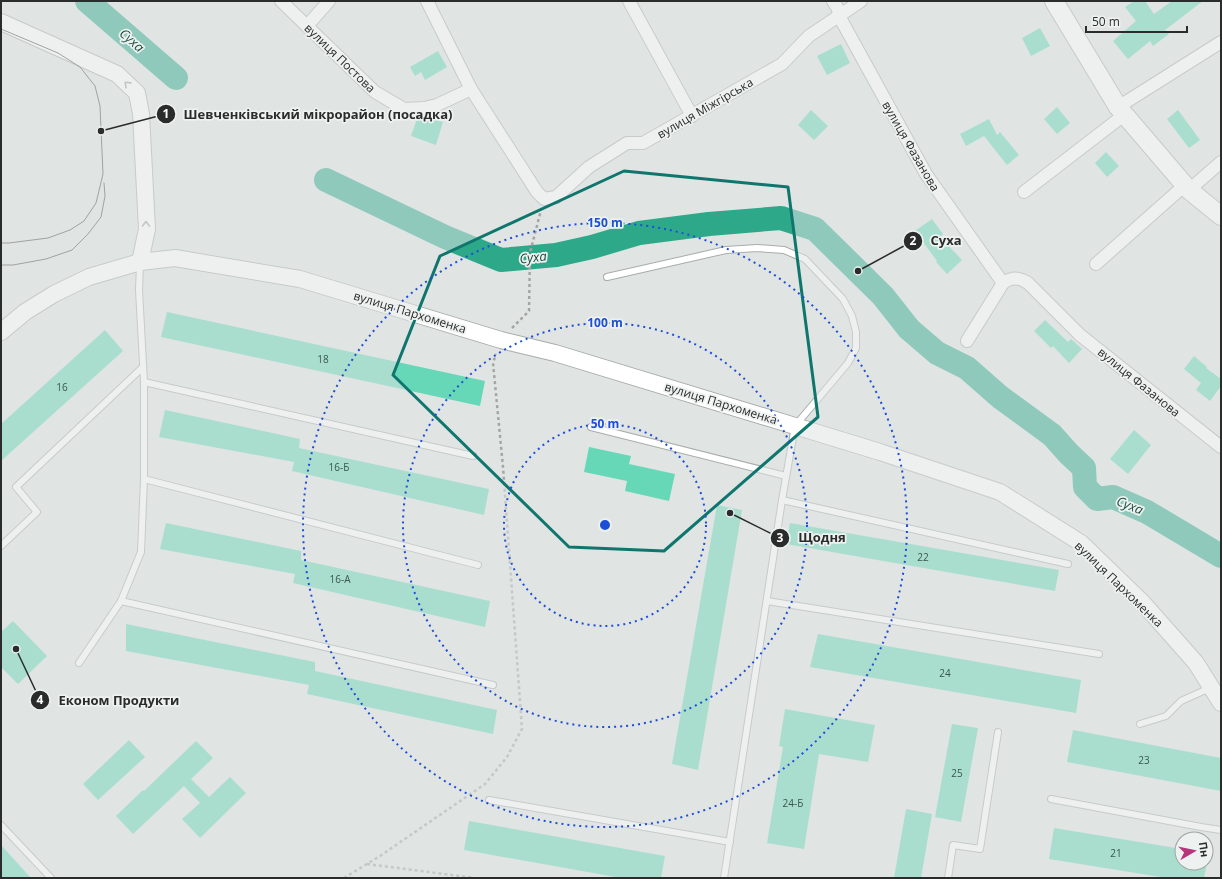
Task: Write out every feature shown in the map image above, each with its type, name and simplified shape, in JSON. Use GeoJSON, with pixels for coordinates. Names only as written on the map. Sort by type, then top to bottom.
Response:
{"type":"FeatureCollection","features":[{"type":"Feature","properties":{"kind":"main road"},"geometry":{"type":"LineString","coordinates":[[1054,1],[1121,111],[1187,188],[1221,216]]}},
{"type":"Feature","properties":{"kind":"street","name":"вулиця Постова"},"geometry":{"type":"LineString","coordinates":[[281,1],[375,92],[404,109],[424,108],[437,105],[472,89]]}},
{"type":"Feature","properties":{"kind":"street"},"geometry":{"type":"LineString","coordinates":[[307,26],[329,1]]}},
{"type":"Feature","properties":{"kind":"street"},"geometry":{"type":"LineString","coordinates":[[427,1],[472,89],[537,192],[544,199]]}},
{"type":"Feature","properties":{"kind":"street"},"geometry":{"type":"LineString","coordinates":[[629,1],[692,116]]}},
{"type":"Feature","properties":{"kind":"street","name":"вулиця Фазанова"},"geometry":{"type":"LineString","coordinates":[[833,1],[838,9],[838,16],[926,174],[1003,283],[1014,278],[1021,278],[1028,283],[1080,335],[1221,447]]}},
{"type":"Feature","properties":{"kind":"street","name":"вулиця Міжгірська"},"geometry":{"type":"LineString","coordinates":[[544,199],[556,197],[589,167],[627,143],[643,143],[782,64],[809,36],[861,1]]}},
{"type":"Feature","properties":{"kind":"street"},"geometry":{"type":"LineString","coordinates":[[1,22],[117,74],[137,93],[141,114],[147,229],[140,262]]}},
{"type":"Feature","properties":{"kind":"street"},"geometry":{"type":"LineString","coordinates":[[1024,192],[1121,111],[1221,42]]}},
{"type":"Feature","properties":{"kind":"street"},"geometry":{"type":"LineString","coordinates":[[1096,264],[1187,188],[1221,162]]}},
{"type":"Feature","properties":{"kind":"street","name":"вулиця Пархоменка"},"geometry":{"type":"LineString","coordinates":[[1,332],[25,312],[54,294],[89,278],[140,262],[175,258],[300,279],[501,340],[555,353],[902,459],[1000,492],[1081,543],[1143,603],[1196,663],[1221,702]]}},
{"type":"Feature","properties":{"kind":"street"},"geometry":{"type":"LineString","coordinates":[[967,341],[1003,283]]}},
{"type":"Feature","properties":{"kind":"lane"},"geometry":{"type":"LineString","coordinates":[[607,277],[726,250],[757,248],[784,250],[805,259],[843,299],[852,316],[856,332],[856,348],[848,363],[795,426],[782,500],[724,878]]}},
{"type":"Feature","properties":{"kind":"lane"},"geometry":{"type":"LineString","coordinates":[[79,663],[121,601],[141,552],[144,479],[144,382],[139,290],[140,262]]}},
{"type":"Feature","properties":{"kind":"lane"},"geometry":{"type":"LineString","coordinates":[[1,546],[37,512],[16,487],[143,367]]}},
{"type":"Feature","properties":{"kind":"lane"},"geometry":{"type":"LineString","coordinates":[[144,382],[473,456]]}},
{"type":"Feature","properties":{"kind":"lane"},"geometry":{"type":"LineString","coordinates":[[591,427],[786,476]]}},
{"type":"Feature","properties":{"kind":"lane"},"geometry":{"type":"LineString","coordinates":[[144,479],[478,565]]}},
{"type":"Feature","properties":{"kind":"lane"},"geometry":{"type":"LineString","coordinates":[[782,500],[1068,564]]}},
{"type":"Feature","properties":{"kind":"lane"},"geometry":{"type":"LineString","coordinates":[[121,601],[493,685]]}},
{"type":"Feature","properties":{"kind":"lane"},"geometry":{"type":"LineString","coordinates":[[767,602],[1099,654]]}},
{"type":"Feature","properties":{"kind":"lane"},"geometry":{"type":"LineString","coordinates":[[1140,724],[1166,716],[1181,701],[1212,688]]}},
{"type":"Feature","properties":{"kind":"lane"},"geometry":{"type":"LineString","coordinates":[[948,878],[952,845],[980,849],[998,732]]}},
{"type":"Feature","properties":{"kind":"lane"},"geometry":{"type":"LineString","coordinates":[[1051,799],[1221,830]]}},
{"type":"Feature","properties":{"kind":"lane"},"geometry":{"type":"LineString","coordinates":[[489,800],[730,842]]}},
{"type":"Feature","properties":{"kind":"lane"},"geometry":{"type":"LineString","coordinates":[[1,824],[51,878]]}},
{"type":"Feature","properties":{"kind":"path"},"geometry":{"type":"LineString","coordinates":[[344,878],[485,784],[507,757],[522,729],[503,467],[492,363],[501,340],[529,311],[530,253],[544,199]]}},
{"type":"Feature","properties":{"kind":"path"},"geometry":{"type":"LineString","coordinates":[[367,864],[475,878]]}},
{"type":"Feature","properties":{"kind":"highlighted area"},"geometry":{"type":"Polygon","coordinates":[[[624,171],[788,187],[818,417],[664,551],[569,547],[393,375],[440,256],[624,171]]]}},
{"type":"Feature","properties":{"kind":"building"},"geometry":{"type":"Polygon","coordinates":[[[1134,1],[1145,1],[1154,14],[1172,1],[1203,1],[1165,30],[1169,34],[1153,46],[1150,41],[1128,59],[1113,41],[1136,21],[1125,7],[1134,1]]]}},
{"type":"Feature","properties":{"kind":"building"},"geometry":{"type":"Polygon","coordinates":[[[1040,28],[1050,46],[1031,56],[1022,38],[1040,28]]]}},
{"type":"Feature","properties":{"kind":"building"},"geometry":{"type":"Polygon","coordinates":[[[841,44],[850,63],[827,75],[817,56],[841,44]]]}},
{"type":"Feature","properties":{"kind":"building"},"geometry":{"type":"Polygon","coordinates":[[[438,51],[447,67],[425,80],[421,72],[415,76],[410,67],[438,51]]]}},
{"type":"Feature","properties":{"kind":"building"},"geometry":{"type":"Polygon","coordinates":[[[1057,107],[1070,123],[1057,134],[1044,119],[1057,107]]]}},
{"type":"Feature","properties":{"kind":"building"},"geometry":{"type":"Polygon","coordinates":[[[811,110],[828,126],[814,140],[798,125],[811,110]]]}},
{"type":"Feature","properties":{"kind":"building"},"geometry":{"type":"Polygon","coordinates":[[[1178,110],[1200,140],[1189,148],[1167,119],[1178,110]]]}},
{"type":"Feature","properties":{"kind":"building"},"geometry":{"type":"Polygon","coordinates":[[[418,116],[424,116],[443,122],[436,145],[411,136],[418,116]]]}},
{"type":"Feature","properties":{"kind":"building"},"geometry":{"type":"Polygon","coordinates":[[[989,119],[997,135],[1000,132],[1019,155],[1007,165],[984,136],[966,146],[960,134],[989,119]]]}},
{"type":"Feature","properties":{"kind":"building"},"geometry":{"type":"Polygon","coordinates":[[[1106,152],[1119,166],[1107,177],[1095,163],[1106,152]]]}},
{"type":"Feature","properties":{"kind":"building"},"geometry":{"type":"Polygon","coordinates":[[[932,219],[943,234],[940,237],[962,260],[947,274],[936,262],[937,261],[915,231],[932,219]]]}},
{"type":"Feature","properties":{"kind":"building"},"geometry":{"type":"Polygon","coordinates":[[[167,312],[485,381],[480,406],[161,337],[167,312]]]}},
{"type":"Feature","properties":{"kind":"building"},"geometry":{"type":"Polygon","coordinates":[[[1045,320],[1068,342],[1071,339],[1082,349],[1069,363],[1053,346],[1051,348],[1034,331],[1045,320]]]}},
{"type":"Feature","properties":{"kind":"building"},"geometry":{"type":"Polygon","coordinates":[[[105,330],[123,351],[1,461],[1,424],[105,330]]]}},
{"type":"Feature","properties":{"kind":"building"},"geometry":{"type":"Polygon","coordinates":[[[1194,356],[1207,367],[1206,368],[1221,379],[1221,386],[1210,401],[1196,390],[1201,383],[1184,369],[1194,356]]]}},
{"type":"Feature","properties":{"kind":"building"},"geometry":{"type":"Polygon","coordinates":[[[165,410],[300,439],[299,448],[489,489],[484,515],[292,471],[294,462],[159,437],[165,410]]]}},
{"type":"Feature","properties":{"kind":"building"},"geometry":{"type":"Polygon","coordinates":[[[1134,430],[1151,445],[1128,474],[1110,459],[1134,430]]]}},
{"type":"Feature","properties":{"kind":"building"},"geometry":{"type":"Polygon","coordinates":[[[589,447],[631,456],[629,464],[675,474],[669,501],[625,491],[627,481],[584,472],[589,447]]]}},
{"type":"Feature","properties":{"kind":"building"},"geometry":{"type":"Polygon","coordinates":[[[717,505],[742,510],[698,770],[672,764],[717,505]]]}},
{"type":"Feature","properties":{"kind":"building"},"geometry":{"type":"Polygon","coordinates":[[[166,523],[301,551],[301,560],[490,601],[485,627],[293,583],[295,574],[160,549],[166,523]]]}},
{"type":"Feature","properties":{"kind":"building"},"geometry":{"type":"Polygon","coordinates":[[[790,523],[1059,570],[1055,591],[786,544],[790,523]]]}},
{"type":"Feature","properties":{"kind":"building"},"geometry":{"type":"Polygon","coordinates":[[[13,621],[47,656],[18,684],[1,667],[1,632],[13,621]]]}},
{"type":"Feature","properties":{"kind":"building"},"geometry":{"type":"Polygon","coordinates":[[[126,624],[315,662],[315,671],[497,710],[493,734],[307,694],[309,685],[126,651],[126,624]]]}},
{"type":"Feature","properties":{"kind":"building"},"geometry":{"type":"Polygon","coordinates":[[[818,634],[1081,680],[1076,713],[810,667],[818,634]]]}},
{"type":"Feature","properties":{"kind":"building"},"geometry":{"type":"Polygon","coordinates":[[[785,709],[875,725],[868,762],[819,754],[804,849],[767,843],[783,747],[779,746],[785,709]]]}},
{"type":"Feature","properties":{"kind":"building"},"geometry":{"type":"Polygon","coordinates":[[[952,724],[978,728],[961,822],[935,817],[952,724]]]}},
{"type":"Feature","properties":{"kind":"building"},"geometry":{"type":"Polygon","coordinates":[[[1073,730],[1221,758],[1221,791],[1067,762],[1073,730]]]}},
{"type":"Feature","properties":{"kind":"building"},"geometry":{"type":"Polygon","coordinates":[[[129,740],[145,757],[98,800],[83,784],[129,740]]]}},
{"type":"Feature","properties":{"kind":"building"},"geometry":{"type":"Polygon","coordinates":[[[196,741],[213,758],[191,779],[209,797],[230,777],[246,793],[200,838],[182,819],[200,803],[184,786],[133,834],[116,816],[196,741]]]}},
{"type":"Feature","properties":{"kind":"building"},"geometry":{"type":"Polygon","coordinates":[[[906,809],[932,814],[921,878],[894,878],[906,809]]]}},
{"type":"Feature","properties":{"kind":"building"},"geometry":{"type":"Polygon","coordinates":[[[469,821],[665,856],[661,878],[621,878],[464,850],[469,821]]]}},
{"type":"Feature","properties":{"kind":"building"},"geometry":{"type":"Polygon","coordinates":[[[1054,828],[1174,848],[1174,871],[1205,871],[1204,878],[1167,878],[1049,859],[1054,828]]]}},
{"type":"Feature","properties":{"kind":"building"},"geometry":{"type":"Polygon","coordinates":[[[1,845],[31,878],[1,878],[1,845]]]}},
{"type":"Feature","properties":{"kind":"waterway","name":"Суха"},"geometry":{"type":"LineString","coordinates":[[87,1],[176,78]]}},
{"type":"Feature","properties":{"kind":"waterway","name":"Суха"},"geometry":{"type":"LineString","coordinates":[[326,180],[445,237],[501,260],[556,255],[592,247],[639,233],[709,224],[781,218],[815,229],[883,296],[909,329],[937,353],[967,368],[1000,397],[1052,435],[1084,468],[1085,487],[1097,499],[1113,497],[1147,512],[1221,556]]}},
{"type":"Feature","properties":{"kind":"tram line"},"geometry":{"type":"LineString","coordinates":[[1,29],[58,53],[80,67],[95,86],[100,106],[103,174],[96,203],[84,221],[70,230],[48,238],[1,243]]}},
{"type":"Feature","properties":{"kind":"tram line"},"geometry":{"type":"LineString","coordinates":[[1,265],[13,265],[46,259],[72,250],[88,234],[101,217],[105,196],[104,183]]}},
{"type":"Feature","properties":{"kind":"place","name":"Шевченківський мікрорайон (посадка)"},"geometry":{"type":"Point","coordinates":[101,131]}},
{"type":"Feature","properties":{"kind":"place","name":"Суха"},"geometry":{"type":"Point","coordinates":[858,271]}},
{"type":"Feature","properties":{"kind":"place","name":"Щодня"},"geometry":{"type":"Point","coordinates":[730,513]}},
{"type":"Feature","properties":{"kind":"place","name":"Економ Продукти"},"geometry":{"type":"Point","coordinates":[16,649]}}]}
